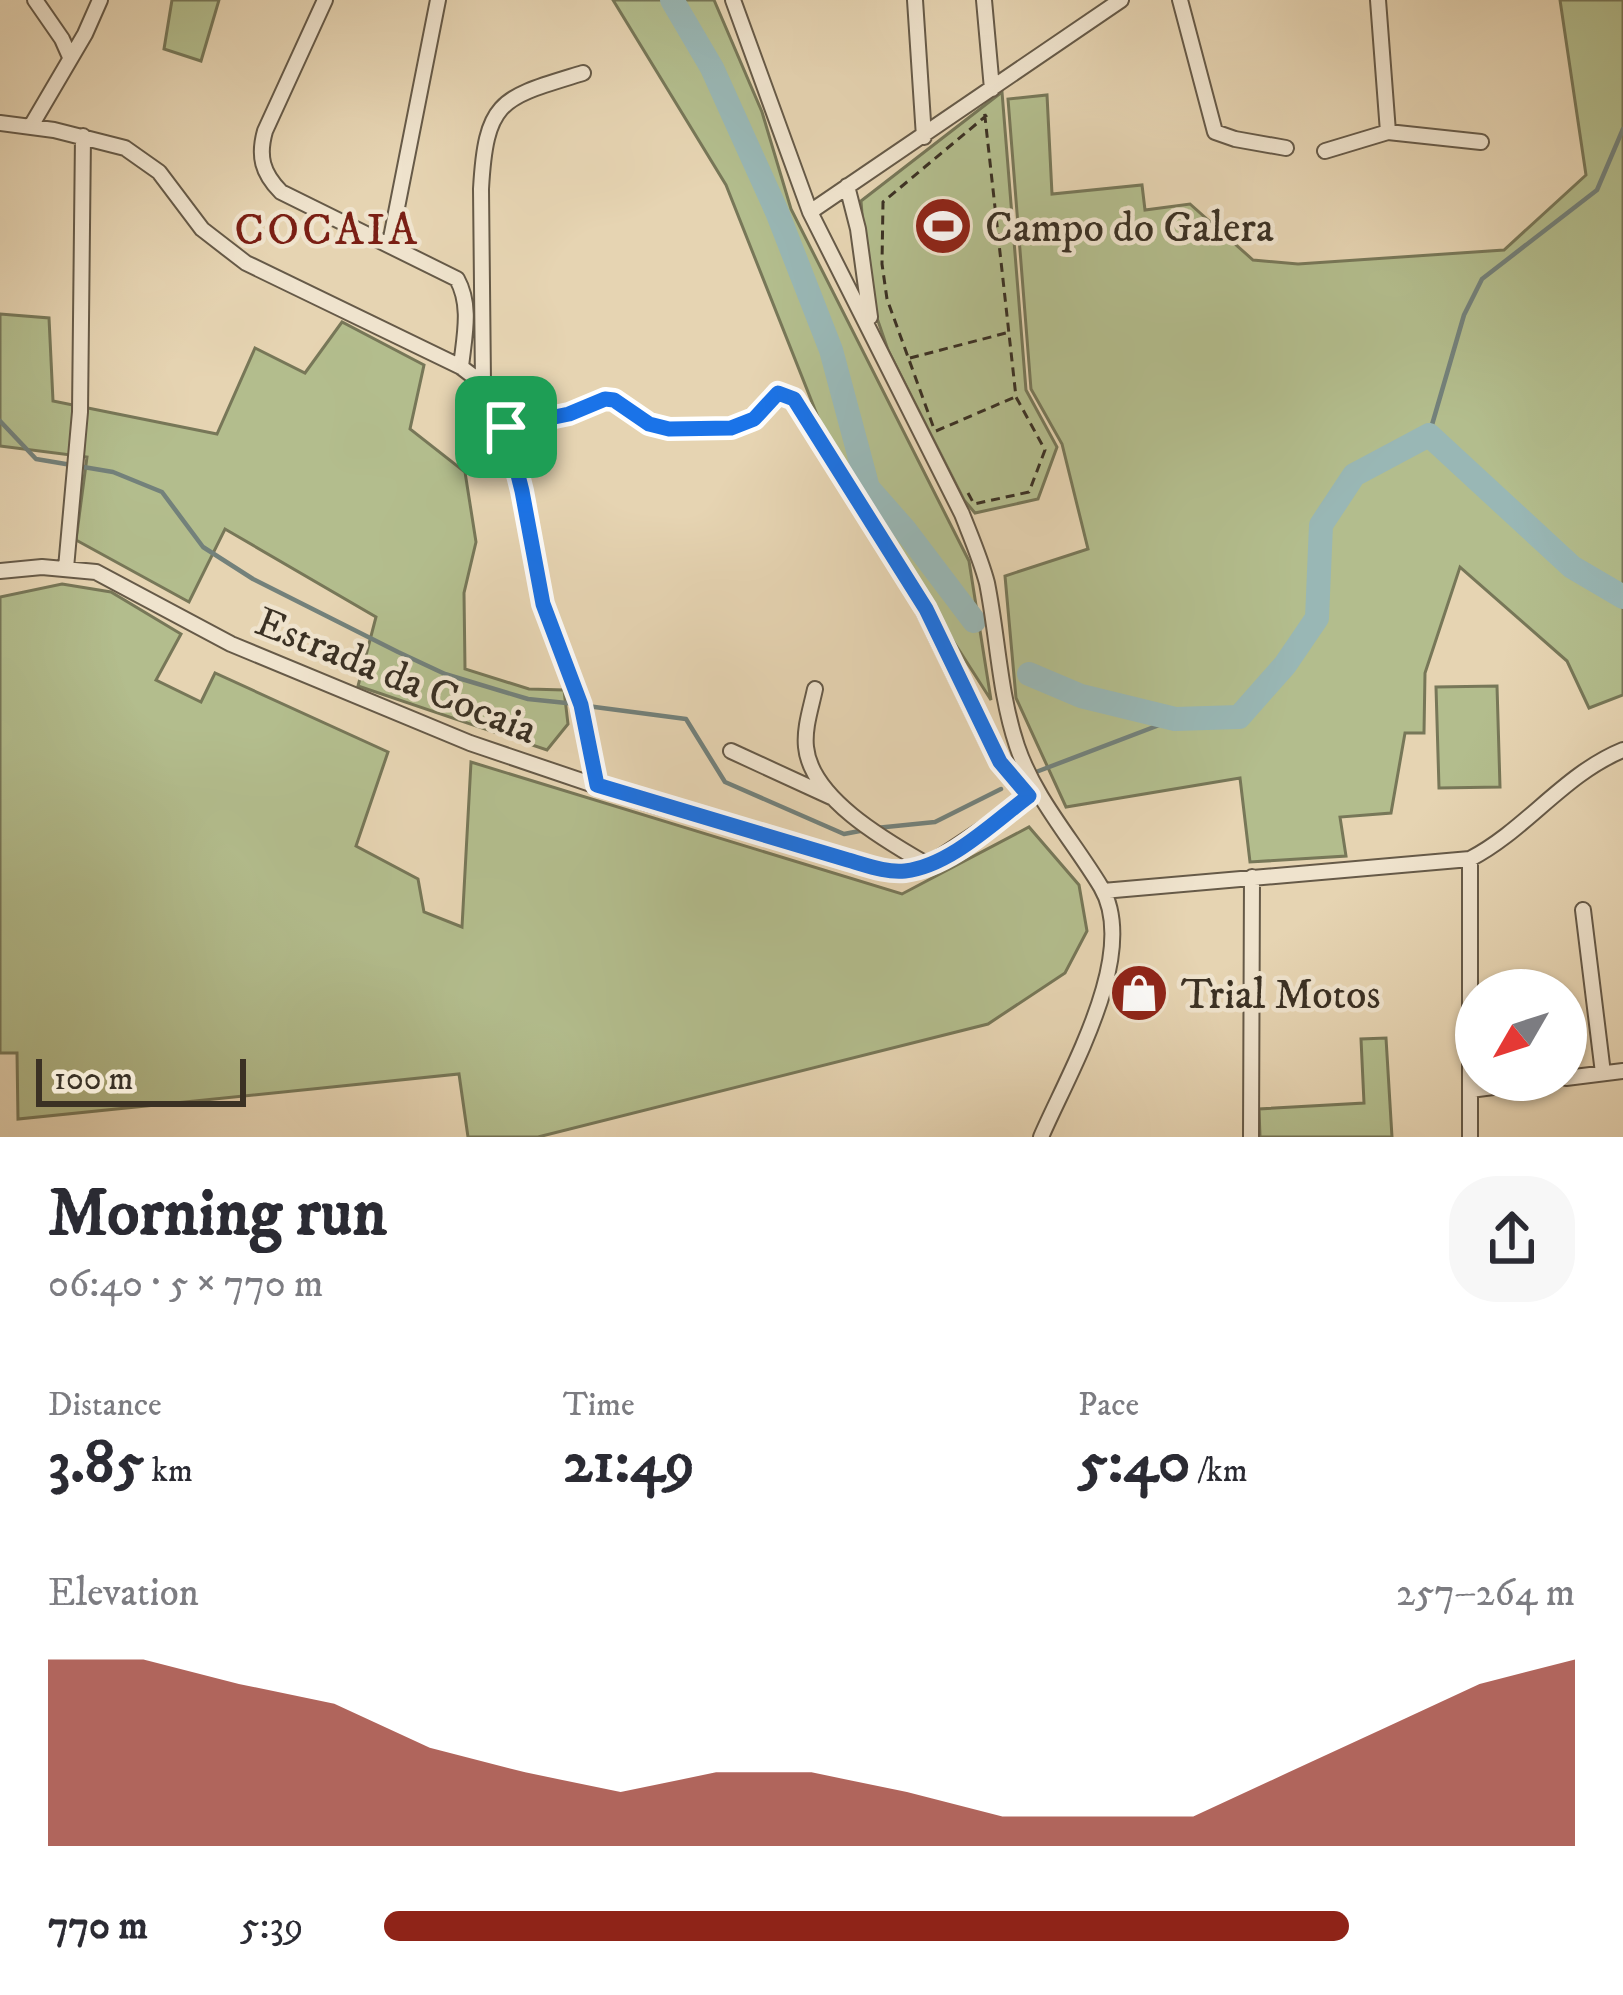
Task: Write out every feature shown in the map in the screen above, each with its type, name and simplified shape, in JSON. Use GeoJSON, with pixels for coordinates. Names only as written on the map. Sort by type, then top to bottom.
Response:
{"type":"FeatureCollection","features":[{"type":"Feature","properties":{"kind":"street"},"geometry":{"type":"LineString","coordinates":[[35,0],[70,57]]}},
{"type":"Feature","properties":{"kind":"street"},"geometry":{"type":"LineString","coordinates":[[31,126],[96,15],[100,0]]}},
{"type":"Feature","properties":{"kind":"street"},"geometry":{"type":"LineString","coordinates":[[325,0],[265,131],[260,151],[263,168],[281,192],[457,279],[466,309],[461,367]]}},
{"type":"Feature","properties":{"kind":"street"},"geometry":{"type":"LineString","coordinates":[[390,243],[438,0]]}},
{"type":"Feature","properties":{"kind":"street"},"geometry":{"type":"LineString","coordinates":[[733,0],[810,212],[873,332],[978,555],[1002,692],[1033,795]]}},
{"type":"Feature","properties":{"kind":"street"},"geometry":{"type":"LineString","coordinates":[[915,0],[924,137]]}},
{"type":"Feature","properties":{"kind":"street"},"geometry":{"type":"LineString","coordinates":[[984,0],[992,88]]}},
{"type":"Feature","properties":{"kind":"street"},"geometry":{"type":"LineString","coordinates":[[810,212],[1120,0]]}},
{"type":"Feature","properties":{"kind":"street"},"geometry":{"type":"LineString","coordinates":[[1180,0],[1210,123],[1222,136],[1286,148]]}},
{"type":"Feature","properties":{"kind":"street"},"geometry":{"type":"LineString","coordinates":[[1378,0],[1388,132]]}},
{"type":"Feature","properties":{"kind":"street"},"geometry":{"type":"LineString","coordinates":[[483,383],[481,189],[494,115],[507,98],[583,73]]}},
{"type":"Feature","properties":{"kind":"street"},"geometry":{"type":"LineString","coordinates":[[0,123],[82,136],[140,157],[174,188],[202,229],[246,263],[461,367],[483,383],[506,427],[543,604],[581,705],[597,785]]}},
{"type":"Feature","properties":{"kind":"street"},"geometry":{"type":"LineString","coordinates":[[1325,151],[1388,132],[1481,142]]}},
{"type":"Feature","properties":{"kind":"street"},"geometry":{"type":"LineString","coordinates":[[66,568],[80,412],[82,136]]}},
{"type":"Feature","properties":{"kind":"street"},"geometry":{"type":"LineString","coordinates":[[847,186],[873,332]]}},
{"type":"Feature","properties":{"kind":"street"},"geometry":{"type":"LineString","coordinates":[[506,427],[569,414],[605,399],[649,424],[669,429],[731,428],[754,419],[778,393],[790,395],[908,578],[989,745],[1033,795],[1103,891],[1112,914],[1109,973],[1041,1137]]}},
{"type":"Feature","properties":{"kind":"street","name":"Estrada da Cocaia"},"geometry":{"type":"LineString","coordinates":[[0,571],[66,568],[96,572],[231,644],[470,743],[880,869],[910,871],[928,865]]}},
{"type":"Feature","properties":{"kind":"street"},"geometry":{"type":"LineString","coordinates":[[815,689],[806,749],[811,764],[836,799],[869,829],[928,865],[1033,795]]}},
{"type":"Feature","properties":{"kind":"street"},"geometry":{"type":"LineString","coordinates":[[1103,891],[1470,859],[1515,832],[1591,766],[1623,750]]}},
{"type":"Feature","properties":{"kind":"street"},"geometry":{"type":"LineString","coordinates":[[731,752],[836,799]]}},
{"type":"Feature","properties":{"kind":"street"},"geometry":{"type":"LineString","coordinates":[[1470,859],[1470,969]]}},
{"type":"Feature","properties":{"kind":"street"},"geometry":{"type":"LineString","coordinates":[[1250,1137],[1252,877]]}},
{"type":"Feature","properties":{"kind":"street"},"geometry":{"type":"LineString","coordinates":[[1583,910],[1603,1073]]}},
{"type":"Feature","properties":{"kind":"street"},"geometry":{"type":"LineString","coordinates":[[1587,1075],[1623,1071]]}},
{"type":"Feature","properties":{"kind":"street"},"geometry":{"type":"LineString","coordinates":[[1470,1101],[1470,1137]]}},
{"type":"Feature","properties":{"kind":"path"},"geometry":{"type":"LineString","coordinates":[[964,486],[974,504],[1029,492],[1045,450],[1016,397],[988,115],[883,202],[883,279],[934,432],[1016,397]]}},
{"type":"Feature","properties":{"kind":"path"},"geometry":{"type":"LineString","coordinates":[[909,358],[1007,333]]}},
{"type":"Feature","properties":{"kind":"green space"},"geometry":{"type":"Polygon","coordinates":[[[172,0],[219,0],[201,61],[164,49],[172,0]]]}},
{"type":"Feature","properties":{"kind":"green space"},"geometry":{"type":"Polygon","coordinates":[[[613,0],[714,0],[762,112],[791,209],[969,561],[991,700],[831,450],[726,185],[613,0]]]}},
{"type":"Feature","properties":{"kind":"green space"},"geometry":{"type":"Polygon","coordinates":[[[1560,0],[1623,0],[1623,695],[1589,708],[1567,661],[1460,567],[1425,673],[1424,733],[1405,733],[1391,813],[1340,817],[1346,856],[1250,862],[1240,778],[1066,807],[1016,698],[1005,576],[1088,549],[1062,444],[1031,389],[1008,99],[1047,95],[1052,194],[1142,185],[1145,210],[1190,204],[1253,260],[1298,264],[1504,250],[1586,175],[1560,0]]]}},
{"type":"Feature","properties":{"kind":"green space"},"geometry":{"type":"Polygon","coordinates":[[[1002,92],[1026,390],[1057,447],[1038,499],[975,513],[888,350],[868,292],[861,201],[1002,92]]]}},
{"type":"Feature","properties":{"kind":"green space"},"geometry":{"type":"Polygon","coordinates":[[[0,314],[49,318],[53,401],[217,434],[255,348],[305,373],[342,322],[424,365],[410,429],[465,472],[476,542],[464,593],[465,669],[529,689],[564,690],[568,724],[547,750],[358,686],[376,617],[225,529],[189,602],[76,540],[87,457],[0,446],[0,314]]]}},
{"type":"Feature","properties":{"kind":"green space"},"geometry":{"type":"Polygon","coordinates":[[[62,584],[111,592],[181,634],[156,680],[201,702],[215,673],[388,752],[356,846],[418,879],[424,912],[462,927],[471,762],[902,894],[1029,827],[1079,885],[1087,931],[1065,973],[988,1024],[538,1137],[468,1137],[459,1074],[18,1119],[17,1053],[0,1053],[0,597],[62,584]]]}},
{"type":"Feature","properties":{"kind":"green space"},"geometry":{"type":"Polygon","coordinates":[[[1497,686],[1500,787],[1439,788],[1436,687],[1497,686]]]}},
{"type":"Feature","properties":{"kind":"green space"},"geometry":{"type":"Polygon","coordinates":[[[1386,1038],[1392,1137],[1260,1137],[1259,1109],[1364,1103],[1361,1039],[1386,1038]]]}},
{"type":"Feature","properties":{"kind":"waterway"},"geometry":{"type":"LineString","coordinates":[[672,0],[712,68],[777,212],[831,350],[868,488],[974,621]]}},
{"type":"Feature","properties":{"kind":"waterway"},"geometry":{"type":"LineString","coordinates":[[1429,435],[1464,315],[1482,279],[1597,190],[1623,129]]}},
{"type":"Feature","properties":{"kind":"waterway"},"geometry":{"type":"LineString","coordinates":[[0,421],[36,459],[113,472],[162,492],[203,547],[253,579],[398,652],[445,674],[528,699],[576,704]]}},
{"type":"Feature","properties":{"kind":"waterway"},"geometry":{"type":"LineString","coordinates":[[1029,674],[1081,696],[1175,719],[1239,717],[1285,665],[1317,618],[1321,525],[1354,475],[1429,435],[1572,567],[1623,597]]}},
{"type":"Feature","properties":{"kind":"waterway"},"geometry":{"type":"LineString","coordinates":[[587,706],[686,719],[725,782],[844,834],[865,830]]}},
{"type":"Feature","properties":{"kind":"waterway"},"geometry":{"type":"LineString","coordinates":[[1036,772],[1175,719]]}},
{"type":"Feature","properties":{"kind":"waterway"},"geometry":{"type":"LineString","coordinates":[[876,828],[935,822],[1001,789]]}},
{"type":"Feature","properties":{"kind":"place","name":"Campo do Galera"},"geometry":{"type":"Point","coordinates":[943,226]}},
{"type":"Feature","properties":{"kind":"place","name":"Trial Motos"},"geometry":{"type":"Point","coordinates":[1139,993]}},
{"type":"Feature","properties":{"kind":"district","name":"COCAIA"},"geometry":{"type":"Point","coordinates":[327,228]}},
{"type":"Feature","properties":{"kind":"route"},"geometry":{"type":"LineString","coordinates":[[778,393],[790,395],[926,609],[989,745],[1029,796],[954,850],[928,865],[898,872],[597,785],[581,705],[543,604],[506,427],[569,414],[605,399],[649,424],[669,429],[731,428],[754,419],[778,393]]}}]}
